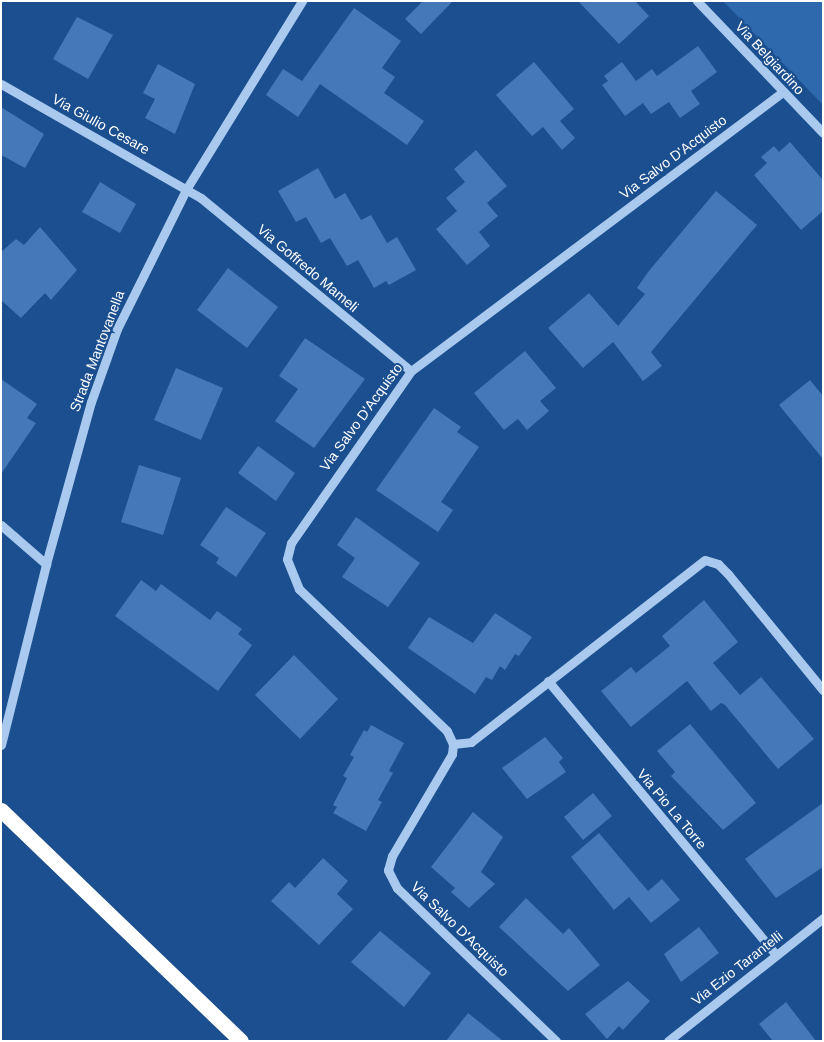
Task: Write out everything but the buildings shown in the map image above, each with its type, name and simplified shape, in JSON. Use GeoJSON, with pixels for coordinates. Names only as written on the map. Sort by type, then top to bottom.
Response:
{"type":"FeatureCollection","features":[{"type":"Feature","properties":{"kind":"highway"},"geometry":{"type":"LineString","coordinates":[[1,810],[241,1041]]}},
{"type":"Feature","properties":{"kind":"street","name":"Strada Mantovanella"},"geometry":{"type":"LineString","coordinates":[[1,745],[46,564],[91,402],[117,329],[186,188],[302,1]]}},
{"type":"Feature","properties":{"kind":"street","name":"Via Belgiardino"},"geometry":{"type":"LineString","coordinates":[[697,1],[823,133]]}},
{"type":"Feature","properties":{"kind":"street","name":"Via Giulio Cesare"},"geometry":{"type":"LineString","coordinates":[[1,84],[186,188]]}},
{"type":"Feature","properties":{"kind":"street","name":"Via Salvo D'Acquisto"},"geometry":{"type":"LineString","coordinates":[[556,1041],[398,888],[388,870],[392,856],[452,754],[453,744],[447,731],[299,590],[287,559],[300,525],[411,371],[782,92]]}},
{"type":"Feature","properties":{"kind":"street","name":"Via Goffredo Mameli"},"geometry":{"type":"LineString","coordinates":[[186,188],[411,371]]}},
{"type":"Feature","properties":{"kind":"street"},"geometry":{"type":"LineString","coordinates":[[1,525],[46,564]]}},
{"type":"Feature","properties":{"kind":"street"},"geometry":{"type":"LineString","coordinates":[[453,744],[471,742],[705,560],[718,564],[728,574],[823,690]]}},
{"type":"Feature","properties":{"kind":"street","name":"Via Pio La Torre"},"geometry":{"type":"LineString","coordinates":[[548,681],[776,955]]}},
{"type":"Feature","properties":{"kind":"street","name":"Via Ezio Tarantelli"},"geometry":{"type":"LineString","coordinates":[[668,1041],[823,918]]}},
{"type":"Feature","properties":{"kind":"shaded area"},"geometry":{"type":"Polygon","coordinates":[[[723,1],[823,1],[823,105],[723,1]]]}}]}
